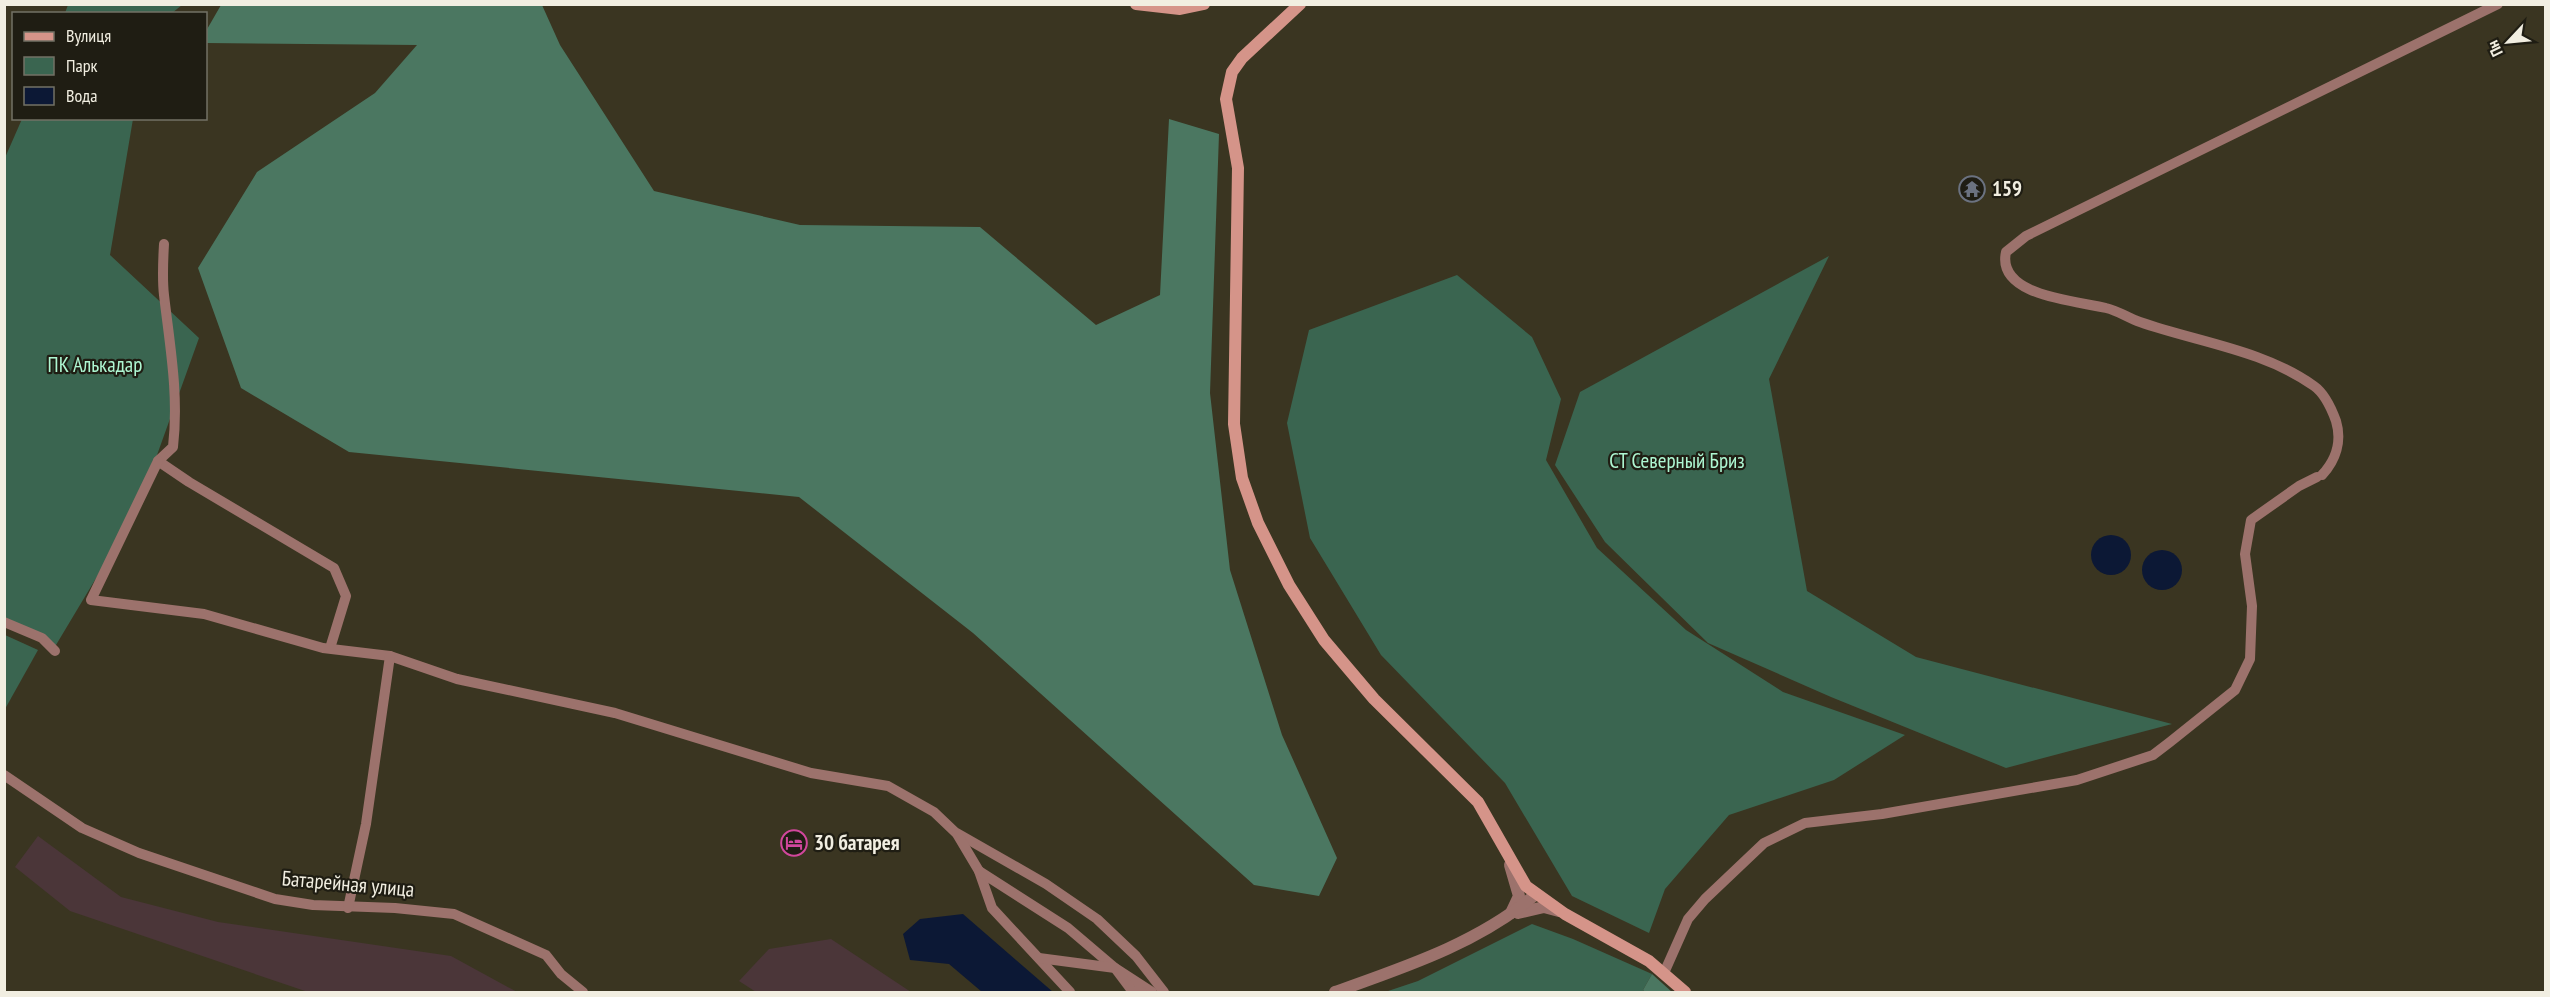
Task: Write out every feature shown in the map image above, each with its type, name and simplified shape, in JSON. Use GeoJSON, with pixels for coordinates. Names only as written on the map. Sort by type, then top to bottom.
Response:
{"type":"FeatureCollection","features":[{"type":"Feature","properties":{"kind":"main road"},"geometry":{"type":"LineString","coordinates":[[1136,4],[1180,9],[1204,4]]}},
{"type":"Feature","properties":{"kind":"main road"},"geometry":{"type":"LineString","coordinates":[[1300,4],[1242,58],[1232,72],[1226,99],[1238,168],[1234,424],[1242,478],[1271,553],[1324,640],[1374,699],[1478,802],[1526,886],[1562,912],[1649,961],[1685,993]]}},
{"type":"Feature","properties":{"kind":"street"},"geometry":{"type":"LineString","coordinates":[[1664,973],[1688,919],[1705,899],[1764,843],[1805,824],[1882,814],[2077,780],[2152,755],[2235,690],[2250,659],[2252,606],[2245,554],[2251,520],[2300,486],[2319,476],[2336,452],[2339,431],[2334,416],[2316,387],[2275,366],[2197,337],[2137,322],[2104,307],[2059,300],[2029,288],[2010,274],[2005,261],[2006,252],[2026,236],[2498,4]]}},
{"type":"Feature","properties":{"kind":"street"},"geometry":{"type":"LineString","coordinates":[[164,244],[163,293],[172,342],[177,413],[173,447],[158,460],[91,600],[204,614],[323,648],[390,656],[457,679],[615,713],[811,773],[888,786],[934,812],[955,832],[1046,884],[1096,919],[1136,956],[1164,993]]}},
{"type":"Feature","properties":{"kind":"street"},"geometry":{"type":"LineString","coordinates":[[158,460],[189,482],[334,568],[346,596],[331,645]]}},
{"type":"Feature","properties":{"kind":"street"},"geometry":{"type":"LineString","coordinates":[[4,622],[42,638],[55,651]]}},
{"type":"Feature","properties":{"kind":"street"},"geometry":{"type":"LineString","coordinates":[[348,908],[366,824],[390,656]]}},
{"type":"Feature","properties":{"kind":"street","name":"Батарейная улица"},"geometry":{"type":"LineString","coordinates":[[4,775],[82,828],[139,853],[275,899],[348,908],[395,908],[454,914],[546,955],[561,974],[583,993]]}},
{"type":"Feature","properties":{"kind":"street"},"geometry":{"type":"LineString","coordinates":[[955,832],[979,871],[992,908],[1070,993]]}},
{"type":"Feature","properties":{"kind":"street"},"geometry":{"type":"LineString","coordinates":[[1505,852],[1519,896],[1509,917]]}},
{"type":"Feature","properties":{"kind":"street"},"geometry":{"type":"LineString","coordinates":[[979,871],[1068,928],[1115,968],[1152,993]]}},
{"type":"Feature","properties":{"kind":"street"},"geometry":{"type":"LineString","coordinates":[[1509,917],[1536,894]]}},
{"type":"Feature","properties":{"kind":"street"},"geometry":{"type":"LineString","coordinates":[[1335,993],[1409,965],[1509,917],[1534,908],[1544,907],[1562,912]]}},
{"type":"Feature","properties":{"kind":"street"},"geometry":{"type":"LineString","coordinates":[[1039,958],[1115,968],[1133,992],[1142,993]]}},
{"type":"Feature","properties":{"kind":"shaded area"},"geometry":{"type":"Polygon","coordinates":[[[38,836],[121,897],[218,922],[451,956],[517,992],[305,991],[70,911],[15,867],[38,836]]]}},
{"type":"Feature","properties":{"kind":"shaded area"},"geometry":{"type":"Polygon","coordinates":[[[831,939],[911,992],[756,992],[739,981],[769,949],[831,939]]]}},
{"type":"Feature","properties":{"kind":"green space"},"geometry":{"type":"Polygon","coordinates":[[[68,4],[182,5],[173,12],[65,12],[68,4]]]}},
{"type":"Feature","properties":{"kind":"green space"},"geometry":{"type":"Polygon","coordinates":[[[221,5],[542,5],[560,45],[654,191],[800,225],[980,227],[1096,325],[1160,295],[1169,119],[1219,134],[1210,393],[1230,570],[1282,735],[1337,858],[1319,896],[1254,885],[973,633],[799,497],[349,452],[241,388],[198,268],[257,172],[375,93],[417,45],[207,43],[207,29],[221,5]]]}},
{"type":"Feature","properties":{"kind":"green space","name":"ПК Алькадар"},"geometry":{"type":"Polygon","coordinates":[[[22,120],[133,120],[110,255],[199,338],[138,508],[53,650],[5,621],[4,160],[22,120]]]}},
{"type":"Feature","properties":{"kind":"green space","name":"СТ Северный Бриз"},"geometry":{"type":"Polygon","coordinates":[[[1829,256],[1769,379],[1807,591],[1916,657],[2172,724],[2006,768],[1831,697],[1708,643],[1605,542],[1555,465],[1580,392],[1829,256]]]}},
{"type":"Feature","properties":{"kind":"green space"},"geometry":{"type":"Polygon","coordinates":[[[1457,275],[1532,337],[1561,399],[1546,460],[1597,548],[1686,630],[1783,692],[1905,735],[1834,780],[1729,815],[1665,889],[1649,933],[1572,896],[1505,783],[1381,655],[1310,538],[1287,423],[1309,330],[1457,275]]]}},
{"type":"Feature","properties":{"kind":"green space"},"geometry":{"type":"Polygon","coordinates":[[[5,635],[38,650],[5,709],[5,635]]]}},
{"type":"Feature","properties":{"kind":"green space"},"geometry":{"type":"Polygon","coordinates":[[[1532,924],[1573,939],[1652,974],[1643,990],[1645,992],[1385,992],[1418,981],[1532,924]]]}},
{"type":"Feature","properties":{"kind":"green space"},"geometry":{"type":"Polygon","coordinates":[[[1652,974],[1672,992],[1645,992],[1643,990],[1652,974]]]}},
{"type":"Feature","properties":{"kind":"water"},"geometry":{"type":"Polygon","coordinates":[[[2111,535],[2125,541],[2131,555],[2125,569],[2111,575],[2097,569],[2091,555],[2097,541],[2111,535]]]}},
{"type":"Feature","properties":{"kind":"water"},"geometry":{"type":"Polygon","coordinates":[[[2162,550],[2176,556],[2182,570],[2176,584],[2162,590],[2148,584],[2142,570],[2148,556],[2162,550]]]}},
{"type":"Feature","properties":{"kind":"water"},"geometry":{"type":"Polygon","coordinates":[[[963,914],[1053,992],[982,992],[949,964],[910,960],[903,934],[920,919],[963,914]]]}},
{"type":"Feature","properties":{"kind":"place","name":"159"},"geometry":{"type":"Point","coordinates":[1972,189]}},
{"type":"Feature","properties":{"kind":"place","name":"30 батарея"},"geometry":{"type":"Point","coordinates":[794,843]}}]}
